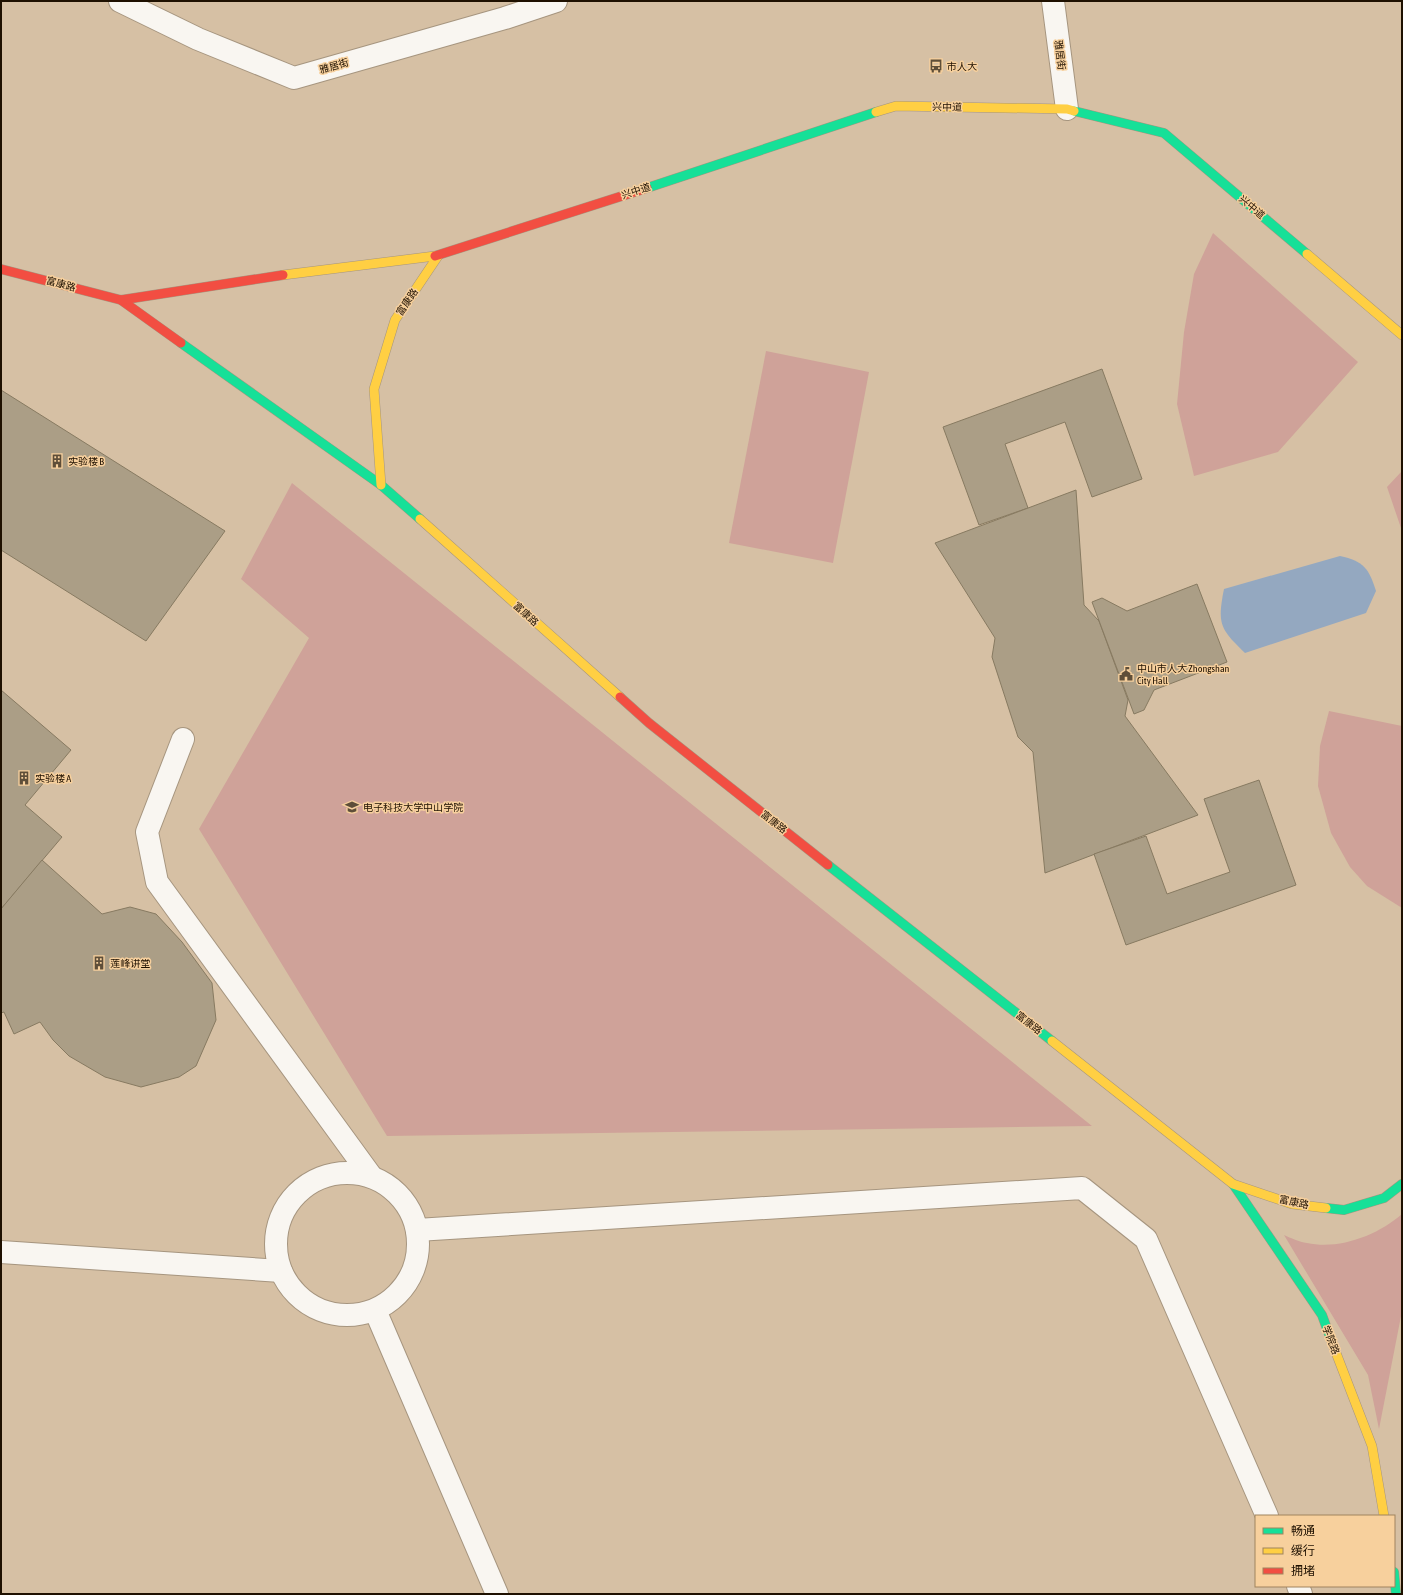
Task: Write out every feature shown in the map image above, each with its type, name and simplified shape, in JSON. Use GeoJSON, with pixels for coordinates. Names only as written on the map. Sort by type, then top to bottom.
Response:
{"type":"FeatureCollection","features":[{"type":"Feature","properties":{"kind":"main road","name":"兴中道"},"geometry":{"type":"LineString","coordinates":[[121,300],[246,280],[438,256],[896,106],[1067,109],[1164,132],[1402,335]]}},
{"type":"Feature","properties":{"kind":"main road","name":"富康路"},"geometry":{"type":"LineString","coordinates":[[438,256],[395,320],[374,389],[380,485],[649,723],[1233,1184],[1292,1204],[1344,1210],[1384,1198],[1402,1184]]}},
{"type":"Feature","properties":{"kind":"main road","name":"富康路"},"geometry":{"type":"LineString","coordinates":[[1,269],[121,300]]}},
{"type":"Feature","properties":{"kind":"main road"},"geometry":{"type":"LineString","coordinates":[[121,300],[380,485]]}},
{"type":"Feature","properties":{"kind":"main road","name":"学院路"},"geometry":{"type":"LineString","coordinates":[[1233,1184],[1322,1315],[1372,1446],[1384,1515]]}},
{"type":"Feature","properties":{"kind":"main road"},"geometry":{"type":"LineString","coordinates":[[1395,1583],[1396,1594]]}},
{"type":"Feature","properties":{"kind":"street","name":"雅居街"},"geometry":{"type":"LineString","coordinates":[[120,1],[198,39],[294,78],[505,18],[556,1]]}},
{"type":"Feature","properties":{"kind":"street","name":"雅居街"},"geometry":{"type":"LineString","coordinates":[[1053,1],[1067,109]]}},
{"type":"Feature","properties":{"kind":"street"},"geometry":{"type":"LineString","coordinates":[[183,739],[148,832],[157,882],[371,1176]]}},
{"type":"Feature","properties":{"kind":"street"},"geometry":{"type":"LineString","coordinates":[[347,1172],[371,1176],[392,1188],[408,1207],[417,1230],[418,1254],[410,1277],[395,1297],[375,1310],[353,1315],[331,1313],[310,1305],[294,1290],[281,1271],[276,1250],[277,1228],[286,1207],[301,1188],[323,1176],[347,1172]]}},
{"type":"Feature","properties":{"kind":"street"},"geometry":{"type":"LineString","coordinates":[[417,1230],[1082,1188],[1146,1239],[1267,1515]]}},
{"type":"Feature","properties":{"kind":"street"},"geometry":{"type":"LineString","coordinates":[[1,1252],[281,1271]]}},
{"type":"Feature","properties":{"kind":"street"},"geometry":{"type":"LineString","coordinates":[[375,1310],[497,1594]]}},
{"type":"Feature","properties":{"kind":"shaded area"},"geometry":{"type":"Polygon","coordinates":[[[1213,233],[1358,362],[1278,452],[1194,476],[1177,404],[1184,332],[1194,274],[1213,233]]]}},
{"type":"Feature","properties":{"kind":"shaded area"},"geometry":{"type":"Polygon","coordinates":[[[766,351],[869,372],[833,563],[729,543],[766,351]]]}},
{"type":"Feature","properties":{"kind":"shaded area"},"geometry":{"type":"Polygon","coordinates":[[[1402,471],[1402,531],[1387,487],[1402,471]]]}},
{"type":"Feature","properties":{"kind":"shaded area"},"geometry":{"type":"Polygon","coordinates":[[[292,483],[1092,1126],[387,1136],[199,829],[309,638],[241,579],[292,483]]]}},
{"type":"Feature","properties":{"kind":"shaded area"},"geometry":{"type":"Polygon","coordinates":[[[1329,711],[1402,726],[1402,908],[1367,886],[1350,867],[1331,833],[1318,786],[1320,746],[1329,711]]]}},
{"type":"Feature","properties":{"kind":"shaded area"},"geometry":{"type":"Polygon","coordinates":[[[1402,1214],[1402,1311],[1379,1429],[1368,1375],[1284,1235],[1301,1242],[1320,1245],[1345,1242],[1370,1234],[1392,1222],[1402,1214]]]}},
{"type":"Feature","properties":{"kind":"water"},"geometry":{"type":"Polygon","coordinates":[[[1340,556],[1360,563],[1371,577],[1376,591],[1366,613],[1245,653],[1230,638],[1222,625],[1221,618],[1224,589],[1340,556]]]}},
{"type":"Feature","properties":{"kind":"building"},"geometry":{"type":"Polygon","coordinates":[[[1102,369],[1142,479],[1092,497],[1065,422],[1005,444],[1028,508],[979,525],[943,427],[1102,369]]]}},
{"type":"Feature","properties":{"kind":"building","name":"实验楼 B"},"geometry":{"type":"Polygon","coordinates":[[[1,390],[225,531],[146,641],[1,550],[1,390]]]}},
{"type":"Feature","properties":{"kind":"building"},"geometry":{"type":"Polygon","coordinates":[[[1076,490],[1084,605],[1099,621],[1128,700],[1125,716],[1198,815],[1045,873],[1033,752],[1018,737],[992,657],[995,638],[935,543],[1076,490]]]}},
{"type":"Feature","properties":{"kind":"building"},"geometry":{"type":"Polygon","coordinates":[[[1197,584],[1227,662],[1154,690],[1144,710],[1134,714],[1092,602],[1102,598],[1127,611],[1197,584]]]}},
{"type":"Feature","properties":{"kind":"building","name":"实验楼 A"},"geometry":{"type":"Polygon","coordinates":[[[1,690],[71,750],[25,805],[62,837],[1,909],[1,690]]]}},
{"type":"Feature","properties":{"kind":"building"},"geometry":{"type":"Polygon","coordinates":[[[1259,780],[1296,885],[1126,945],[1094,854],[1146,836],[1167,894],[1230,872],[1204,799],[1259,780]]]}},
{"type":"Feature","properties":{"kind":"building","name":"莲峰讲堂"},"geometry":{"type":"Polygon","coordinates":[[[42,860],[102,914],[130,907],[156,914],[182,942],[212,983],[216,1020],[196,1066],[179,1077],[141,1087],[105,1077],[69,1056],[53,1040],[40,1022],[14,1034],[4,1012],[1,1013],[1,909],[42,860]]]}},
{"type":"Feature","properties":{"kind":"traffic: fast"},"geometry":{"type":"LineString","coordinates":[[1074,111],[1164,133],[1307,254]]}},
{"type":"Feature","properties":{"kind":"traffic: fast"},"geometry":{"type":"LineString","coordinates":[[647,188],[876,112]]}},
{"type":"Feature","properties":{"kind":"traffic: fast"},"geometry":{"type":"LineString","coordinates":[[181,343],[381,485],[420,519]]}},
{"type":"Feature","properties":{"kind":"traffic: fast"},"geometry":{"type":"LineString","coordinates":[[828,865],[1052,1041]]}},
{"type":"Feature","properties":{"kind":"traffic: fast"},"geometry":{"type":"LineString","coordinates":[[1233,1184],[1322,1315],[1333,1345]]}},
{"type":"Feature","properties":{"kind":"traffic: fast"},"geometry":{"type":"LineString","coordinates":[[1326,1208],[1344,1210],[1384,1198],[1402,1184]]}},
{"type":"Feature","properties":{"kind":"traffic: fast"},"geometry":{"type":"LineString","coordinates":[[1395,1583],[1396,1594]]}},
{"type":"Feature","properties":{"kind":"traffic: slow"},"geometry":{"type":"LineString","coordinates":[[876,112],[896,106],[1067,109],[1074,111]]}},
{"type":"Feature","properties":{"kind":"traffic: slow"},"geometry":{"type":"LineString","coordinates":[[1307,254],[1402,335]]}},
{"type":"Feature","properties":{"kind":"traffic: slow"},"geometry":{"type":"LineString","coordinates":[[283,275],[435,256]]}},
{"type":"Feature","properties":{"kind":"traffic: slow"},"geometry":{"type":"LineString","coordinates":[[381,485],[374,389],[395,320],[438,256]]}},
{"type":"Feature","properties":{"kind":"traffic: slow"},"geometry":{"type":"LineString","coordinates":[[420,519],[620,697]]}},
{"type":"Feature","properties":{"kind":"traffic: slow"},"geometry":{"type":"LineString","coordinates":[[1052,1041],[1233,1184],[1292,1204],[1326,1208]]}},
{"type":"Feature","properties":{"kind":"traffic: slow"},"geometry":{"type":"LineString","coordinates":[[1333,1345],[1372,1446],[1384,1515]]}},
{"type":"Feature","properties":{"kind":"traffic: jam"},"geometry":{"type":"LineString","coordinates":[[435,256],[647,188]]}},
{"type":"Feature","properties":{"kind":"traffic: jam"},"geometry":{"type":"LineString","coordinates":[[1,269],[121,300],[181,343]]}},
{"type":"Feature","properties":{"kind":"traffic: jam"},"geometry":{"type":"LineString","coordinates":[[121,300],[283,275]]}},
{"type":"Feature","properties":{"kind":"traffic: jam"},"geometry":{"type":"LineString","coordinates":[[620,697],[649,723],[828,865]]}},
{"type":"Feature","properties":{"kind":"place","name":"市人大"},"geometry":{"type":"Point","coordinates":[936,66]}},
{"type":"Feature","properties":{"kind":"place","name":"实验楼 B"},"geometry":{"type":"Point","coordinates":[57,461]}},
{"type":"Feature","properties":{"kind":"place","name":"中山市人大 Zhongshan City Hall"},"geometry":{"type":"Point","coordinates":[1126,674]}},
{"type":"Feature","properties":{"kind":"place","name":"实验楼 A"},"geometry":{"type":"Point","coordinates":[24,778]}},
{"type":"Feature","properties":{"kind":"place","name":"电子科技大学中山学院"},"geometry":{"type":"Point","coordinates":[352,807]}},
{"type":"Feature","properties":{"kind":"place","name":"莲峰讲堂"},"geometry":{"type":"Point","coordinates":[99,963]}}]}
